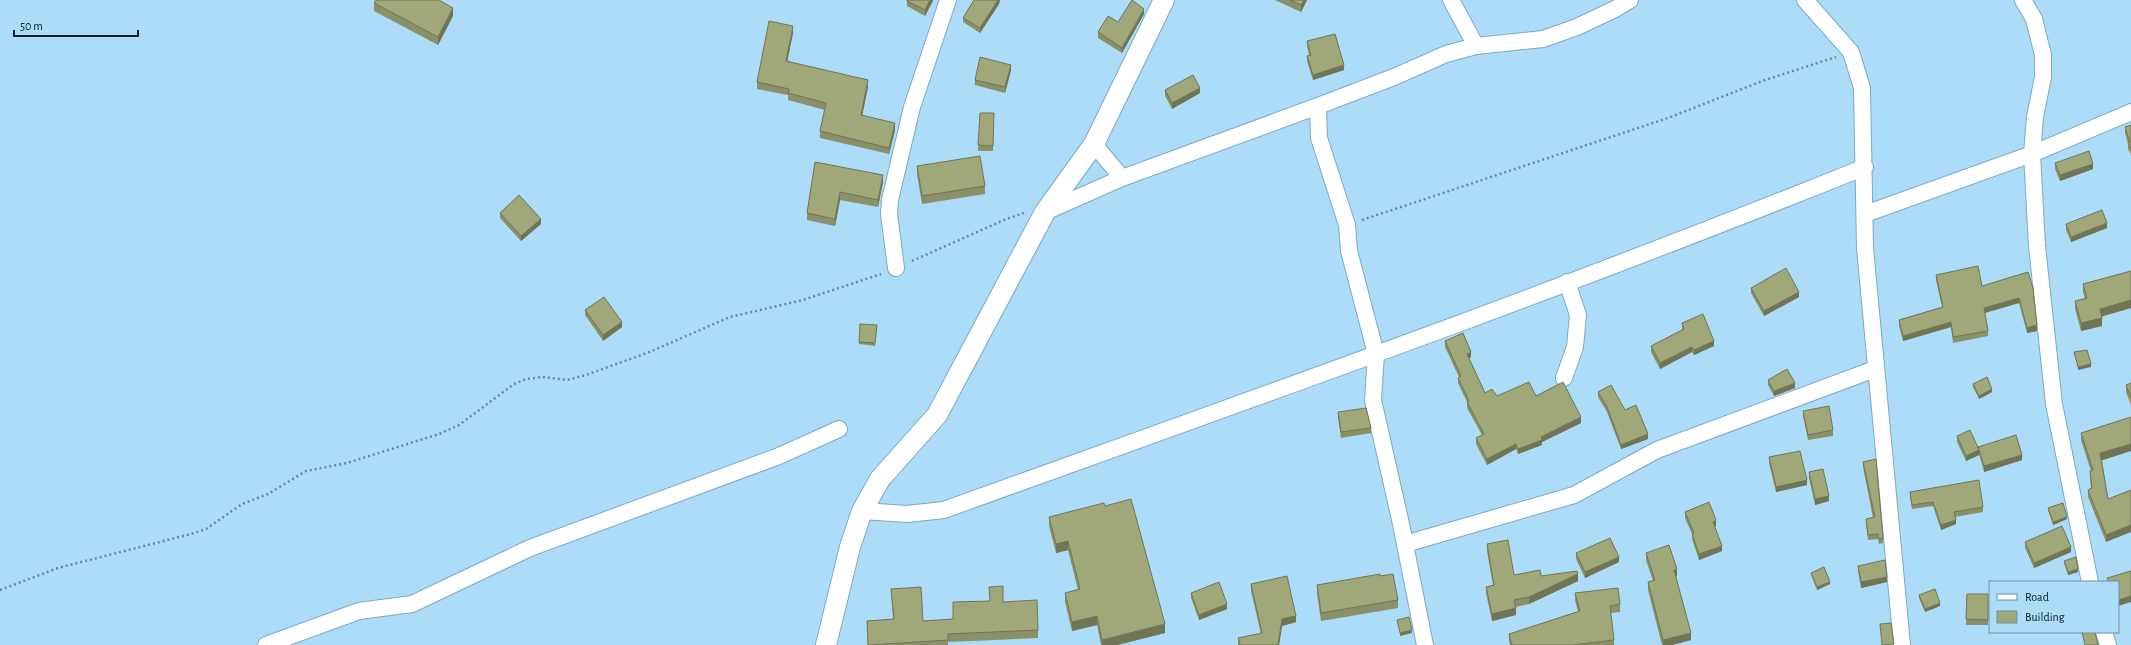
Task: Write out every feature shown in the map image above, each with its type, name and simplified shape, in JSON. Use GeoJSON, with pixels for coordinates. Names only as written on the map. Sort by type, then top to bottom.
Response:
{"type":"FeatureCollection","features":[{"type":"Feature","properties":{"kind":"street"},"geometry":{"type":"LineString","coordinates":[[896,268],[890,214],[890,200],[912,107],[948,0]]}},
{"type":"Feature","properties":{"kind":"street"},"geometry":{"type":"LineString","coordinates":[[826,645],[850,547],[862,512],[880,479],[937,415],[1045,212],[1094,144],[1164,0]]}},
{"type":"Feature","properties":{"kind":"street"},"geometry":{"type":"LineString","coordinates":[[1451,0],[1476,46]]}},
{"type":"Feature","properties":{"kind":"street"},"geometry":{"type":"LineString","coordinates":[[1045,212],[1122,178],[1394,77],[1446,54],[1476,46],[1543,39],[1577,27],[1630,0]]}},
{"type":"Feature","properties":{"kind":"street"},"geometry":{"type":"LineString","coordinates":[[1805,0],[1851,52],[1862,88],[1865,167],[1865,248],[1875,369],[1902,645]]}},
{"type":"Feature","properties":{"kind":"street"},"geometry":{"type":"LineString","coordinates":[[2023,0],[2034,19],[2043,55],[2043,77],[2034,117],[2032,154],[2038,246],[2054,404],[2090,581]]}},
{"type":"Feature","properties":{"kind":"street"},"geometry":{"type":"LineString","coordinates":[[1318,106],[1319,138],[1347,225],[1349,251],[1376,354],[1373,400],[1405,544],[1425,645]]}},
{"type":"Feature","properties":{"kind":"street"},"geometry":{"type":"LineString","coordinates":[[1865,214],[2032,154],[2131,112]]}},
{"type":"Feature","properties":{"kind":"street"},"geometry":{"type":"LineString","coordinates":[[1094,144],[1122,178]]}},
{"type":"Feature","properties":{"kind":"street"},"geometry":{"type":"LineString","coordinates":[[862,512],[907,514],[944,510],[1500,310],[1567,282],[1742,217],[1865,167]]}},
{"type":"Feature","properties":{"kind":"street"},"geometry":{"type":"LineString","coordinates":[[1564,378],[1575,347],[1578,315],[1567,282]]}},
{"type":"Feature","properties":{"kind":"street"},"geometry":{"type":"LineString","coordinates":[[1405,544],[1574,495],[1657,450],[1875,369]]}},
{"type":"Feature","properties":{"kind":"street"},"geometry":{"type":"LineString","coordinates":[[266,645],[360,611],[412,604],[530,548],[779,456],[839,429]]}},
{"type":"Feature","properties":{"kind":"street"},"geometry":{"type":"LineString","coordinates":[[2104,633],[2108,645]]}},
{"type":"Feature","properties":{"kind":"path"},"geometry":{"type":"LineString","coordinates":[[1347,225],[1378,216],[1426,198],[1668,118],[1764,80],[1851,52]]}},
{"type":"Feature","properties":{"kind":"path"},"geometry":{"type":"LineString","coordinates":[[0,590],[58,568],[191,534],[206,528],[242,504],[268,494],[306,471],[347,463],[439,434],[458,424],[514,384],[526,379],[543,378],[566,380],[586,376],[647,353],[730,317],[802,300],[896,268],[1022,213],[1045,212]]}},
{"type":"Feature","properties":{"kind":"building"},"geometry":{"type":"Polygon","coordinates":[[[376,0],[439,0],[453,8],[438,37],[374,3],[376,0]]]}},
{"type":"Feature","properties":{"kind":"building"},"geometry":{"type":"Polygon","coordinates":[[[907,0],[930,0],[925,10],[907,0]]]}},
{"type":"Feature","properties":{"kind":"building"},"geometry":{"type":"Polygon","coordinates":[[[974,0],[998,0],[980,28],[963,18],[974,0]]]}},
{"type":"Feature","properties":{"kind":"building"},"geometry":{"type":"Polygon","coordinates":[[[1132,0],[1144,9],[1122,48],[1098,32],[1108,16],[1118,22],[1132,0]]]}},
{"type":"Feature","properties":{"kind":"building"},"geometry":{"type":"Polygon","coordinates":[[[1290,0],[1304,0],[1301,5],[1290,0]]]}},
{"type":"Feature","properties":{"kind":"building"},"geometry":{"type":"Polygon","coordinates":[[[769,21],[793,26],[786,61],[868,80],[861,115],[895,123],[889,148],[820,131],[826,103],[788,93],[789,89],[757,82],[769,21]]]}},
{"type":"Feature","properties":{"kind":"building"},"geometry":{"type":"Polygon","coordinates":[[[1335,34],[1344,65],[1313,75],[1307,56],[1311,55],[1307,41],[1335,34]]]}},
{"type":"Feature","properties":{"kind":"building"},"geometry":{"type":"Polygon","coordinates":[[[980,57],[1011,65],[1005,87],[975,80],[980,57]]]}},
{"type":"Feature","properties":{"kind":"building"},"geometry":{"type":"Polygon","coordinates":[[[1193,75],[1200,88],[1172,103],[1165,90],[1193,75]]]}},
{"type":"Feature","properties":{"kind":"building"},"geometry":{"type":"Polygon","coordinates":[[[980,113],[994,113],[993,146],[978,145],[980,113]]]}},
{"type":"Feature","properties":{"kind":"building"},"geometry":{"type":"Polygon","coordinates":[[[2131,125],[2131,148],[2128,143],[2130,142],[2125,127],[2131,125]]]}},
{"type":"Feature","properties":{"kind":"building"},"geometry":{"type":"Polygon","coordinates":[[[2089,151],[2093,164],[2060,175],[2055,163],[2089,151]]]}},
{"type":"Feature","properties":{"kind":"building"},"geometry":{"type":"Polygon","coordinates":[[[980,156],[985,186],[922,196],[917,166],[980,156]]]}},
{"type":"Feature","properties":{"kind":"building"},"geometry":{"type":"Polygon","coordinates":[[[815,162],[883,175],[878,200],[840,192],[835,219],[807,213],[815,162]]]}},
{"type":"Feature","properties":{"kind":"building"},"geometry":{"type":"Polygon","coordinates":[[[519,195],[541,219],[521,236],[500,213],[519,195]]]}},
{"type":"Feature","properties":{"kind":"building"},"geometry":{"type":"Polygon","coordinates":[[[2102,210],[2107,223],[2071,237],[2066,224],[2102,210]]]}},
{"type":"Feature","properties":{"kind":"building"},"geometry":{"type":"Polygon","coordinates":[[[1978,266],[1982,286],[2028,272],[2033,288],[2037,325],[2027,328],[2019,298],[1984,308],[1988,331],[1953,337],[1951,322],[1903,336],[1899,320],[1943,307],[1936,275],[1978,266]]]}},
{"type":"Feature","properties":{"kind":"building"},"geometry":{"type":"Polygon","coordinates":[[[1786,268],[1799,292],[1764,311],[1751,288],[1786,268]]]}},
{"type":"Feature","properties":{"kind":"building"},"geometry":{"type":"Polygon","coordinates":[[[2131,271],[2131,300],[2100,309],[2102,318],[2081,323],[2075,301],[2087,298],[2083,284],[2131,271]]]}},
{"type":"Feature","properties":{"kind":"building"},"geometry":{"type":"Polygon","coordinates":[[[604,297],[622,322],[603,335],[585,310],[604,297]]]}},
{"type":"Feature","properties":{"kind":"building"},"geometry":{"type":"Polygon","coordinates":[[[1703,314],[1714,341],[1694,350],[1692,347],[1660,363],[1651,346],[1684,329],[1682,323],[1703,314]]]}},
{"type":"Feature","properties":{"kind":"building"},"geometry":{"type":"Polygon","coordinates":[[[860,324],[877,325],[875,343],[859,342],[860,324]]]}},
{"type":"Feature","properties":{"kind":"building"},"geometry":{"type":"Polygon","coordinates":[[[1463,333],[1471,352],[1467,354],[1485,393],[1492,389],[1497,396],[1529,382],[1536,396],[1563,382],[1581,417],[1541,437],[1542,440],[1518,449],[1516,444],[1487,459],[1476,438],[1484,434],[1467,402],[1469,401],[1458,378],[1461,376],[1445,341],[1463,333]]]}},
{"type":"Feature","properties":{"kind":"building"},"geometry":{"type":"Polygon","coordinates":[[[2087,350],[2091,364],[2078,367],[2074,352],[2087,350]]]}},
{"type":"Feature","properties":{"kind":"building"},"geometry":{"type":"Polygon","coordinates":[[[1787,369],[1795,383],[1774,391],[1768,380],[1787,369]]]}},
{"type":"Feature","properties":{"kind":"building"},"geometry":{"type":"Polygon","coordinates":[[[1987,377],[1992,389],[1979,396],[1973,384],[1987,377]]]}},
{"type":"Feature","properties":{"kind":"building"},"geometry":{"type":"Polygon","coordinates":[[[2131,383],[2131,397],[2126,385],[2131,383]]]}},
{"type":"Feature","properties":{"kind":"building"},"geometry":{"type":"Polygon","coordinates":[[[1611,385],[1625,410],[1636,405],[1648,434],[1621,445],[1607,407],[1598,392],[1611,385]]]}},
{"type":"Feature","properties":{"kind":"building"},"geometry":{"type":"Polygon","coordinates":[[[1829,406],[1833,430],[1808,435],[1803,411],[1829,406]]]}},
{"type":"Feature","properties":{"kind":"building"},"geometry":{"type":"Polygon","coordinates":[[[1366,408],[1371,428],[1341,432],[1338,412],[1366,408]]]}},
{"type":"Feature","properties":{"kind":"building"},"geometry":{"type":"Polygon","coordinates":[[[2131,417],[2131,444],[2100,453],[2108,499],[2131,490],[2131,525],[2106,535],[2088,490],[2092,488],[2090,471],[2093,470],[2081,433],[2131,417]]]}},
{"type":"Feature","properties":{"kind":"building"},"geometry":{"type":"Polygon","coordinates":[[[1970,430],[1979,450],[1966,456],[1957,436],[1970,430]]]}},
{"type":"Feature","properties":{"kind":"building"},"geometry":{"type":"Polygon","coordinates":[[[2016,435],[2022,455],[1984,466],[1978,447],[2016,435]]]}},
{"type":"Feature","properties":{"kind":"building"},"geometry":{"type":"Polygon","coordinates":[[[1800,451],[1807,480],[1776,487],[1769,457],[1800,451]]]}},
{"type":"Feature","properties":{"kind":"building"},"geometry":{"type":"Polygon","coordinates":[[[1876,459],[1883,538],[1879,539],[1878,534],[1868,535],[1866,519],[1875,517],[1863,462],[1876,459]]]}},
{"type":"Feature","properties":{"kind":"building"},"geometry":{"type":"Polygon","coordinates":[[[1823,469],[1829,496],[1815,499],[1809,472],[1823,469]]]}},
{"type":"Feature","properties":{"kind":"building"},"geometry":{"type":"Polygon","coordinates":[[[1979,480],[1983,507],[1954,512],[1956,520],[1941,525],[1933,502],[1912,505],[1910,492],[1979,480]]]}},
{"type":"Feature","properties":{"kind":"building"},"geometry":{"type":"Polygon","coordinates":[[[1131,499],[1165,624],[1102,640],[1097,616],[1072,622],[1065,593],[1080,589],[1068,541],[1056,544],[1049,517],[1104,503],[1105,506],[1131,499]]]}},
{"type":"Feature","properties":{"kind":"building"},"geometry":{"type":"Polygon","coordinates":[[[1709,502],[1716,520],[1713,522],[1722,546],[1699,554],[1692,534],[1694,533],[1685,512],[1709,502]]]}},
{"type":"Feature","properties":{"kind":"building"},"geometry":{"type":"Polygon","coordinates":[[[2063,503],[2067,517],[2053,522],[2048,508],[2063,503]]]}},
{"type":"Feature","properties":{"kind":"building"},"geometry":{"type":"Polygon","coordinates":[[[2062,526],[2071,547],[2034,563],[2025,542],[2062,526]]]}},
{"type":"Feature","properties":{"kind":"building"},"geometry":{"type":"Polygon","coordinates":[[[1610,538],[1619,557],[1585,572],[1576,553],[1610,538]]]}},
{"type":"Feature","properties":{"kind":"building"},"geometry":{"type":"Polygon","coordinates":[[[1508,540],[1514,575],[1540,570],[1541,576],[1577,571],[1578,574],[1529,597],[1514,600],[1516,608],[1492,614],[1486,587],[1494,585],[1487,544],[1508,540]]]}},
{"type":"Feature","properties":{"kind":"building"},"geometry":{"type":"Polygon","coordinates":[[[1669,545],[1677,569],[1674,570],[1691,633],[1663,640],[1648,582],[1655,580],[1646,553],[1669,545]]]}},
{"type":"Feature","properties":{"kind":"building"},"geometry":{"type":"Polygon","coordinates":[[[2076,557],[2078,569],[2068,572],[2064,561],[2076,557]]]}},
{"type":"Feature","properties":{"kind":"building"},"geometry":{"type":"Polygon","coordinates":[[[1885,560],[1887,577],[1861,582],[1858,566],[1885,560]]]}},
{"type":"Feature","properties":{"kind":"building"},"geometry":{"type":"Polygon","coordinates":[[[1824,567],[1830,582],[1817,587],[1811,573],[1824,567]]]}},
{"type":"Feature","properties":{"kind":"building"},"geometry":{"type":"Polygon","coordinates":[[[2131,571],[2131,596],[2119,600],[2119,581],[2108,581],[2107,578],[2131,571]]]}},
{"type":"Feature","properties":{"kind":"building"},"geometry":{"type":"Polygon","coordinates":[[[1380,574],[1380,576],[1393,574],[1398,600],[1321,613],[1317,585],[1380,574]]]}},
{"type":"Feature","properties":{"kind":"building"},"geometry":{"type":"Polygon","coordinates":[[[1287,576],[1296,616],[1282,619],[1278,645],[1240,645],[1238,638],[1262,633],[1251,584],[1287,576]]]}},
{"type":"Feature","properties":{"kind":"building"},"geometry":{"type":"Polygon","coordinates":[[[1219,582],[1227,604],[1199,615],[1191,593],[1219,582]]]}},
{"type":"Feature","properties":{"kind":"building"},"geometry":{"type":"Polygon","coordinates":[[[1003,586],[1003,602],[1037,600],[1038,630],[948,634],[948,640],[868,645],[867,621],[894,619],[891,589],[921,587],[923,621],[953,619],[953,602],[990,601],[989,587],[1003,586]]]}},
{"type":"Feature","properties":{"kind":"building"},"geometry":{"type":"Polygon","coordinates":[[[1618,588],[1620,604],[1610,606],[1614,640],[1572,645],[1512,645],[1509,634],[1580,611],[1575,593],[1618,588]]]}},
{"type":"Feature","properties":{"kind":"building"},"geometry":{"type":"Polygon","coordinates":[[[1935,589],[1940,603],[1925,609],[1919,595],[1935,589]]]}},
{"type":"Feature","properties":{"kind":"building"},"geometry":{"type":"Polygon","coordinates":[[[1967,594],[1988,594],[1988,620],[1966,619],[1967,594]]]}},
{"type":"Feature","properties":{"kind":"building"},"geometry":{"type":"Polygon","coordinates":[[[1409,617],[1412,630],[1400,633],[1397,620],[1409,617]]]}},
{"type":"Feature","properties":{"kind":"building"},"geometry":{"type":"Polygon","coordinates":[[[1891,623],[1894,644],[1882,645],[1880,624],[1891,623]]]}},
{"type":"Feature","properties":{"kind":"building"},"geometry":{"type":"Polygon","coordinates":[[[2082,633],[2095,633],[2098,645],[2085,645],[2082,633]]]}}]}
